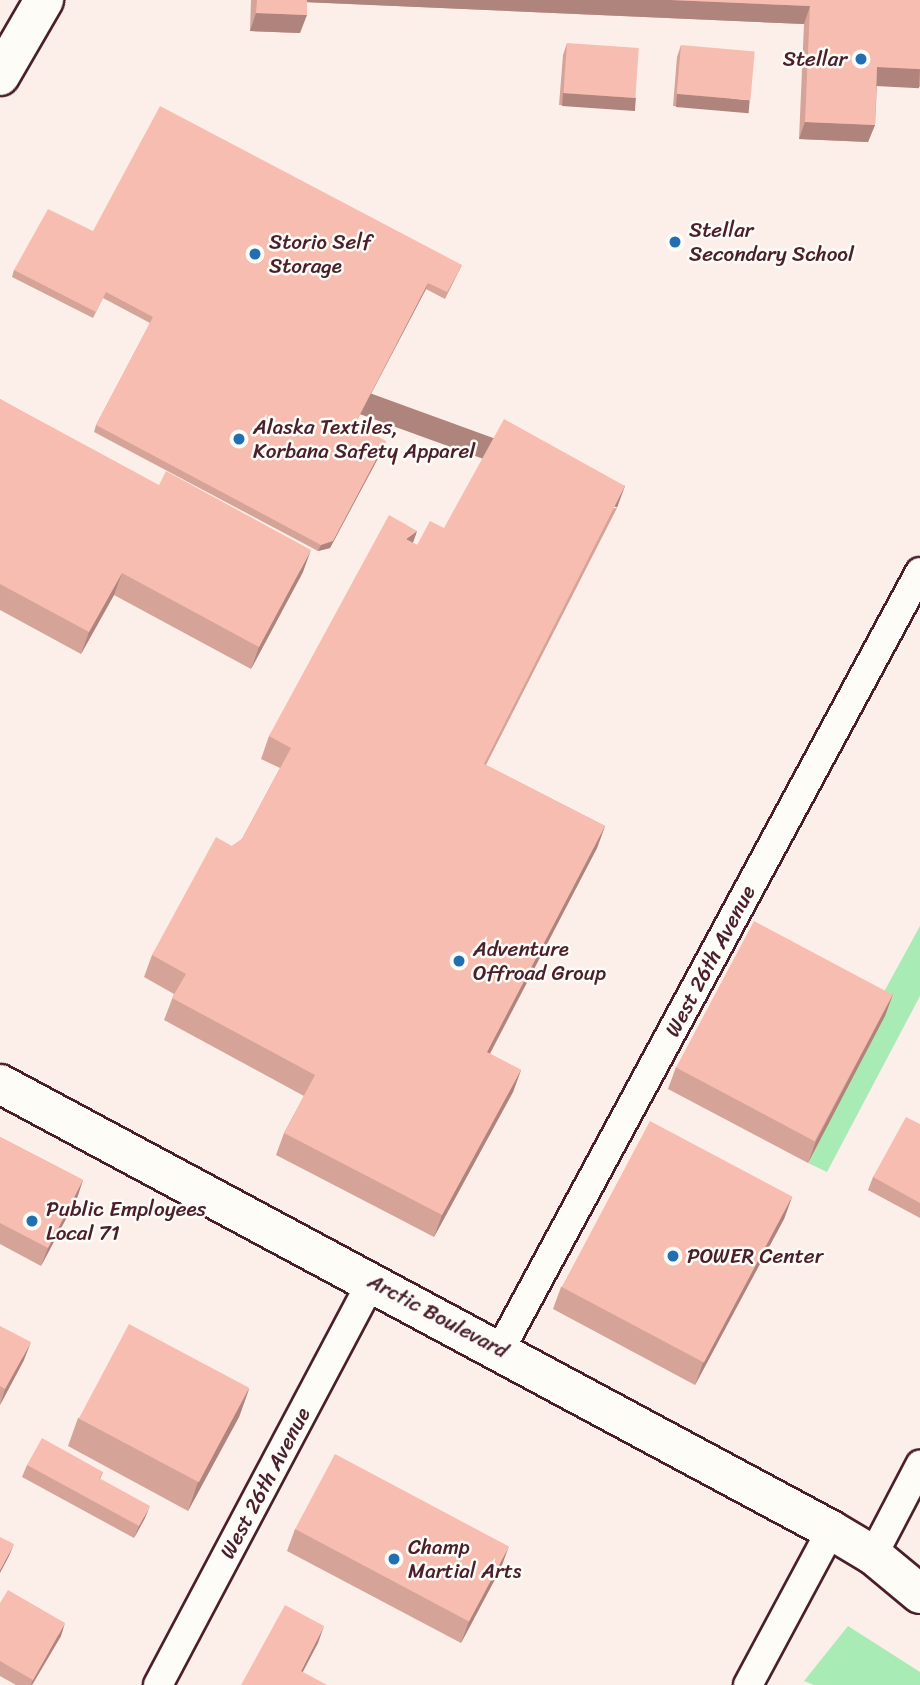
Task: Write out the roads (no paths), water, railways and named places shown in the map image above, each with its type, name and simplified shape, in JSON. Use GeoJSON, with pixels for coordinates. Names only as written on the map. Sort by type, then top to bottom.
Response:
{"type":"FeatureCollection","features":[{"type":"Feature","properties":{"kind":"main road"},"geometry":{"type":"LineString","coordinates":[[0,76],[44,0]]}},
{"type":"Feature","properties":{"kind":"main road","name":"Arctic Boulevard"},"geometry":{"type":"LineString","coordinates":[[0,1084],[372,1281],[831,1530],[873,1555],[920,1594]]}},
{"type":"Feature","properties":{"kind":"main road","name":"Arctic Boulevard"},"geometry":{"type":"LineString","coordinates":[[873,1555],[920,1570]]}},
{"type":"Feature","properties":{"kind":"street","name":"West 26th Avenue"},"geometry":{"type":"LineString","coordinates":[[500,1350],[920,572]]}},
{"type":"Feature","properties":{"kind":"street","name":"West 26th Avenue"},"geometry":{"type":"LineString","coordinates":[[158,1685],[372,1281]]}},
{"type":"Feature","properties":{"kind":"street"},"geometry":{"type":"LineString","coordinates":[[873,1555],[920,1465]]}},
{"type":"Feature","properties":{"kind":"street"},"geometry":{"type":"LineString","coordinates":[[748,1685],[831,1530]]}},
{"type":"Feature","properties":{"kind":"place","name":"Stellar"},"geometry":{"type":"Point","coordinates":[861,59]}},
{"type":"Feature","properties":{"kind":"place","name":"Stellar Secondary School"},"geometry":{"type":"Point","coordinates":[675,242]}},
{"type":"Feature","properties":{"kind":"place","name":"Storio Self Storage"},"geometry":{"type":"Point","coordinates":[255,254]}},
{"type":"Feature","properties":{"kind":"place","name":"Alaska Textiles, Korbana Safety Apparel"},"geometry":{"type":"Point","coordinates":[239,439]}},
{"type":"Feature","properties":{"kind":"place","name":"Adventure Offroad Group"},"geometry":{"type":"Point","coordinates":[459,961]}},
{"type":"Feature","properties":{"kind":"place","name":"Public Employees Local 71"},"geometry":{"type":"Point","coordinates":[32,1221]}},
{"type":"Feature","properties":{"kind":"place","name":"POWER Center"},"geometry":{"type":"Point","coordinates":[673,1256]}},
{"type":"Feature","properties":{"kind":"place","name":"Champ Martial Arts"},"geometry":{"type":"Point","coordinates":[394,1559]}}]}
